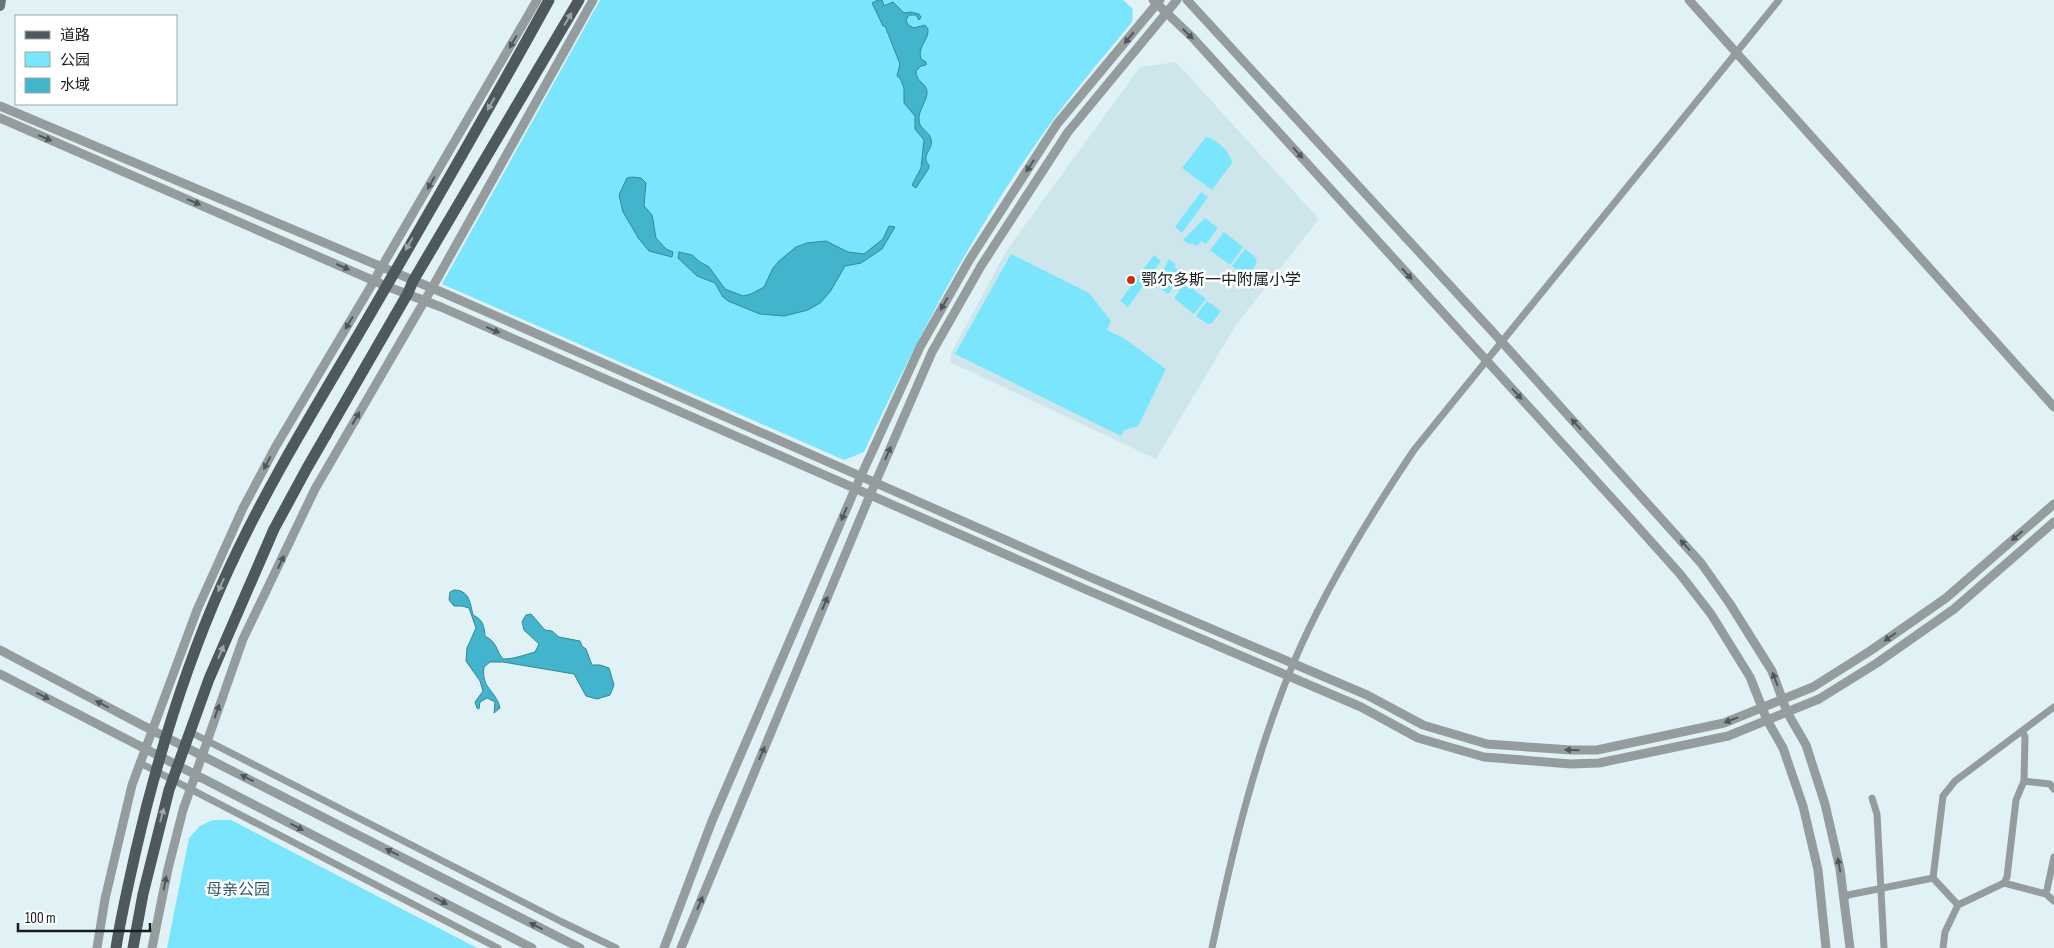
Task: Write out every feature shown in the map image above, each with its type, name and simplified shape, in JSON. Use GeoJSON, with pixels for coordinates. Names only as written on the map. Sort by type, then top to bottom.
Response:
{"type":"FeatureCollection","features":[{"type":"Feature","properties":{"kind":"main road"},"geometry":{"type":"LineString","coordinates":[[0,6],[1,0]]}},
{"type":"Feature","properties":{"kind":"main road"},"geometry":{"type":"LineString","coordinates":[[116,948],[155,771],[204,627],[222,584],[251,522],[296,441],[503,84],[549,0]]}},
{"type":"Feature","properties":{"kind":"main road"},"geometry":{"type":"LineString","coordinates":[[133,948],[142,894],[184,746],[209,679],[274,529],[408,293],[413,281],[580,0]]}},
{"type":"Feature","properties":{"kind":"street"},"geometry":{"type":"LineString","coordinates":[[97,948],[132,785],[197,610],[243,508],[276,446],[537,0]]}},
{"type":"Feature","properties":{"kind":"street"},"geometry":{"type":"LineString","coordinates":[[152,948],[168,869],[194,774],[243,639],[315,489],[432,288],[593,0]]}},
{"type":"Feature","properties":{"kind":"street"},"geometry":{"type":"LineString","coordinates":[[681,948],[875,482],[932,352],[981,266],[1068,132],[1177,0]]}},
{"type":"Feature","properties":{"kind":"street"},"geometry":{"type":"LineString","coordinates":[[1186,0],[1502,342],[1701,563],[1730,604],[1772,671],[1787,712],[1806,745],[1825,804],[1840,869],[1850,948]]}},
{"type":"Feature","properties":{"kind":"street"},"geometry":{"type":"LineString","coordinates":[[1689,0],[2054,406]]}},
{"type":"Feature","properties":{"kind":"street"},"geometry":{"type":"LineString","coordinates":[[1212,948],[1240,825],[1288,676],[1325,598],[1370,516],[1414,450],[1779,0]]}},
{"type":"Feature","properties":{"kind":"street"},"geometry":{"type":"LineString","coordinates":[[664,948],[712,821],[855,489],[920,346],[970,259],[1057,124],[1157,1],[1166,13],[1192,37],[1680,574],[1711,614],[1750,677],[1767,720],[1783,748],[1803,806],[1818,870],[1826,948]]}},
{"type":"Feature","properties":{"kind":"street"},"geometry":{"type":"LineString","coordinates":[[0,106],[392,273],[432,288],[1367,695],[1423,725],[1487,744],[1597,750],[1724,723],[1813,687],[1870,651],[1946,598],[2054,504]]}},
{"type":"Feature","properties":{"kind":"street"},"geometry":{"type":"LineString","coordinates":[[0,118],[1361,707],[1418,738],[1484,757],[1571,764],[1599,763],[1728,736],[1819,699],[1877,663],[1954,609],[2054,522]]}},
{"type":"Feature","properties":{"kind":"street"},"geometry":{"type":"LineString","coordinates":[[0,650],[165,737],[580,948]]}},
{"type":"Feature","properties":{"kind":"street"},"geometry":{"type":"LineString","coordinates":[[0,674],[532,948]]}},
{"type":"Feature","properties":{"kind":"street"},"geometry":{"type":"LineString","coordinates":[[1958,906],[1934,878],[1943,796],[1955,782],[2054,707]]}},
{"type":"Feature","properties":{"kind":"street"},"geometry":{"type":"LineString","coordinates":[[190,732],[616,948]]}},
{"type":"Feature","properties":{"kind":"street"},"geometry":{"type":"LineString","coordinates":[[1943,948],[1945,932],[1958,906],[2004,883],[2007,877],[2016,800],[2024,781],[2025,737],[2023,732]]}},
{"type":"Feature","properties":{"kind":"street"},"geometry":{"type":"LineString","coordinates":[[140,763],[498,948]]}},
{"type":"Feature","properties":{"kind":"street"},"geometry":{"type":"LineString","coordinates":[[2024,781],[2050,784],[2054,789]]}},
{"type":"Feature","properties":{"kind":"street"},"geometry":{"type":"LineString","coordinates":[[1872,798],[1877,814],[1884,948]]}},
{"type":"Feature","properties":{"kind":"street"},"geometry":{"type":"LineString","coordinates":[[2046,894],[2054,857]]}},
{"type":"Feature","properties":{"kind":"street"},"geometry":{"type":"LineString","coordinates":[[1844,898],[1848,895],[1934,878]]}},
{"type":"Feature","properties":{"kind":"street"},"geometry":{"type":"LineString","coordinates":[[2004,883],[2046,894],[2054,901]]}},
{"type":"Feature","properties":{"kind":"shaded area","name":"鄂尔多斯一中附属小学"},"geometry":{"type":"Polygon","coordinates":[[[1176,62],[1319,219],[1236,325],[1156,459],[950,362],[952,351],[1007,250],[1140,67],[1176,62]]]}},
{"type":"Feature","properties":{"kind":"green space"},"geometry":{"type":"Polygon","coordinates":[[[600,0],[1123,0],[1133,9],[1132,22],[1051,123],[990,214],[924,330],[864,452],[844,460],[442,284],[600,0]]]}},
{"type":"Feature","properties":{"kind":"green space"},"geometry":{"type":"Polygon","coordinates":[[[1206,137],[1214,140],[1222,147],[1229,155],[1232,163],[1212,190],[1182,168],[1206,137]]]}},
{"type":"Feature","properties":{"kind":"green space"},"geometry":{"type":"Polygon","coordinates":[[[1201,192],[1208,197],[1182,233],[1175,227],[1201,192]]]}},
{"type":"Feature","properties":{"kind":"green space"},"geometry":{"type":"Polygon","coordinates":[[[1205,218],[1218,228],[1206,244],[1201,241],[1197,246],[1192,243],[1190,245],[1183,240],[1205,218]]]}},
{"type":"Feature","properties":{"kind":"green space"},"geometry":{"type":"Polygon","coordinates":[[[1224,232],[1243,247],[1230,265],[1210,250],[1224,232]]]}},
{"type":"Feature","properties":{"kind":"green space"},"geometry":{"type":"Polygon","coordinates":[[[1245,249],[1256,259],[1256,265],[1247,277],[1232,266],[1245,249]]]}},
{"type":"Feature","properties":{"kind":"green space"},"geometry":{"type":"Polygon","coordinates":[[[1011,254],[1089,293],[1111,321],[1107,330],[1125,339],[1166,369],[1138,426],[1124,430],[1121,436],[955,354],[1011,254]]]}},
{"type":"Feature","properties":{"kind":"green space"},"geometry":{"type":"Polygon","coordinates":[[[1154,255],[1161,261],[1128,307],[1120,301],[1154,255]]]}},
{"type":"Feature","properties":{"kind":"green space"},"geometry":{"type":"Polygon","coordinates":[[[1169,259],[1176,264],[1174,267],[1179,271],[1176,276],[1180,279],[1168,294],[1156,284],[1169,259]]]}},
{"type":"Feature","properties":{"kind":"green space"},"geometry":{"type":"Polygon","coordinates":[[[1185,283],[1206,299],[1194,314],[1174,298],[1185,283]]]}},
{"type":"Feature","properties":{"kind":"green space"},"geometry":{"type":"Polygon","coordinates":[[[1207,301],[1221,311],[1211,324],[1196,316],[1207,301]]]}},
{"type":"Feature","properties":{"kind":"green space","name":"母亲公园"},"geometry":{"type":"Polygon","coordinates":[[[213,820],[231,820],[477,948],[167,948],[189,838],[200,826],[213,820]]]}},
{"type":"Feature","properties":{"kind":"water"},"geometry":{"type":"Polygon","coordinates":[[[882,0],[884,6],[893,2],[904,13],[919,14],[921,17],[919,20],[916,15],[909,15],[906,20],[908,25],[914,28],[925,25],[928,29],[920,54],[921,59],[926,62],[926,65],[921,66],[916,71],[916,75],[927,91],[919,116],[919,123],[930,136],[931,147],[926,159],[929,168],[916,188],[912,185],[921,168],[924,140],[915,129],[915,116],[904,103],[904,88],[900,78],[897,76],[900,64],[885,26],[883,26],[872,3],[882,0]]]}},
{"type":"Feature","properties":{"kind":"water"},"geometry":{"type":"Polygon","coordinates":[[[627,178],[641,178],[646,183],[644,206],[652,215],[656,238],[666,249],[673,252],[672,257],[649,251],[639,239],[623,212],[619,195],[627,178]]]}},
{"type":"Feature","properties":{"kind":"water"},"geometry":{"type":"Polygon","coordinates":[[[889,226],[895,227],[882,249],[861,263],[845,266],[830,292],[820,303],[808,310],[784,316],[760,314],[728,301],[723,297],[715,283],[697,276],[678,258],[679,252],[692,255],[709,267],[725,289],[743,296],[764,287],[773,268],[796,247],[807,243],[826,241],[848,252],[864,254],[883,239],[889,226]]]}},
{"type":"Feature","properties":{"kind":"water"},"geometry":{"type":"Polygon","coordinates":[[[454,590],[466,594],[470,601],[473,615],[482,623],[485,636],[494,644],[503,659],[515,658],[535,652],[539,644],[524,630],[522,622],[526,615],[531,614],[545,630],[552,631],[559,637],[580,641],[586,649],[592,665],[609,668],[614,685],[610,695],[597,699],[586,696],[574,674],[503,662],[490,662],[484,667],[485,680],[500,708],[494,713],[495,702],[487,698],[480,702],[479,709],[477,708],[475,702],[483,691],[480,681],[466,661],[467,648],[476,628],[469,608],[454,606],[449,600],[450,592],[454,590]]]}},
{"type":"Feature","properties":{"kind":"place","name":"鄂尔多斯一中附属小学"},"geometry":{"type":"Point","coordinates":[1131,280]}}]}
